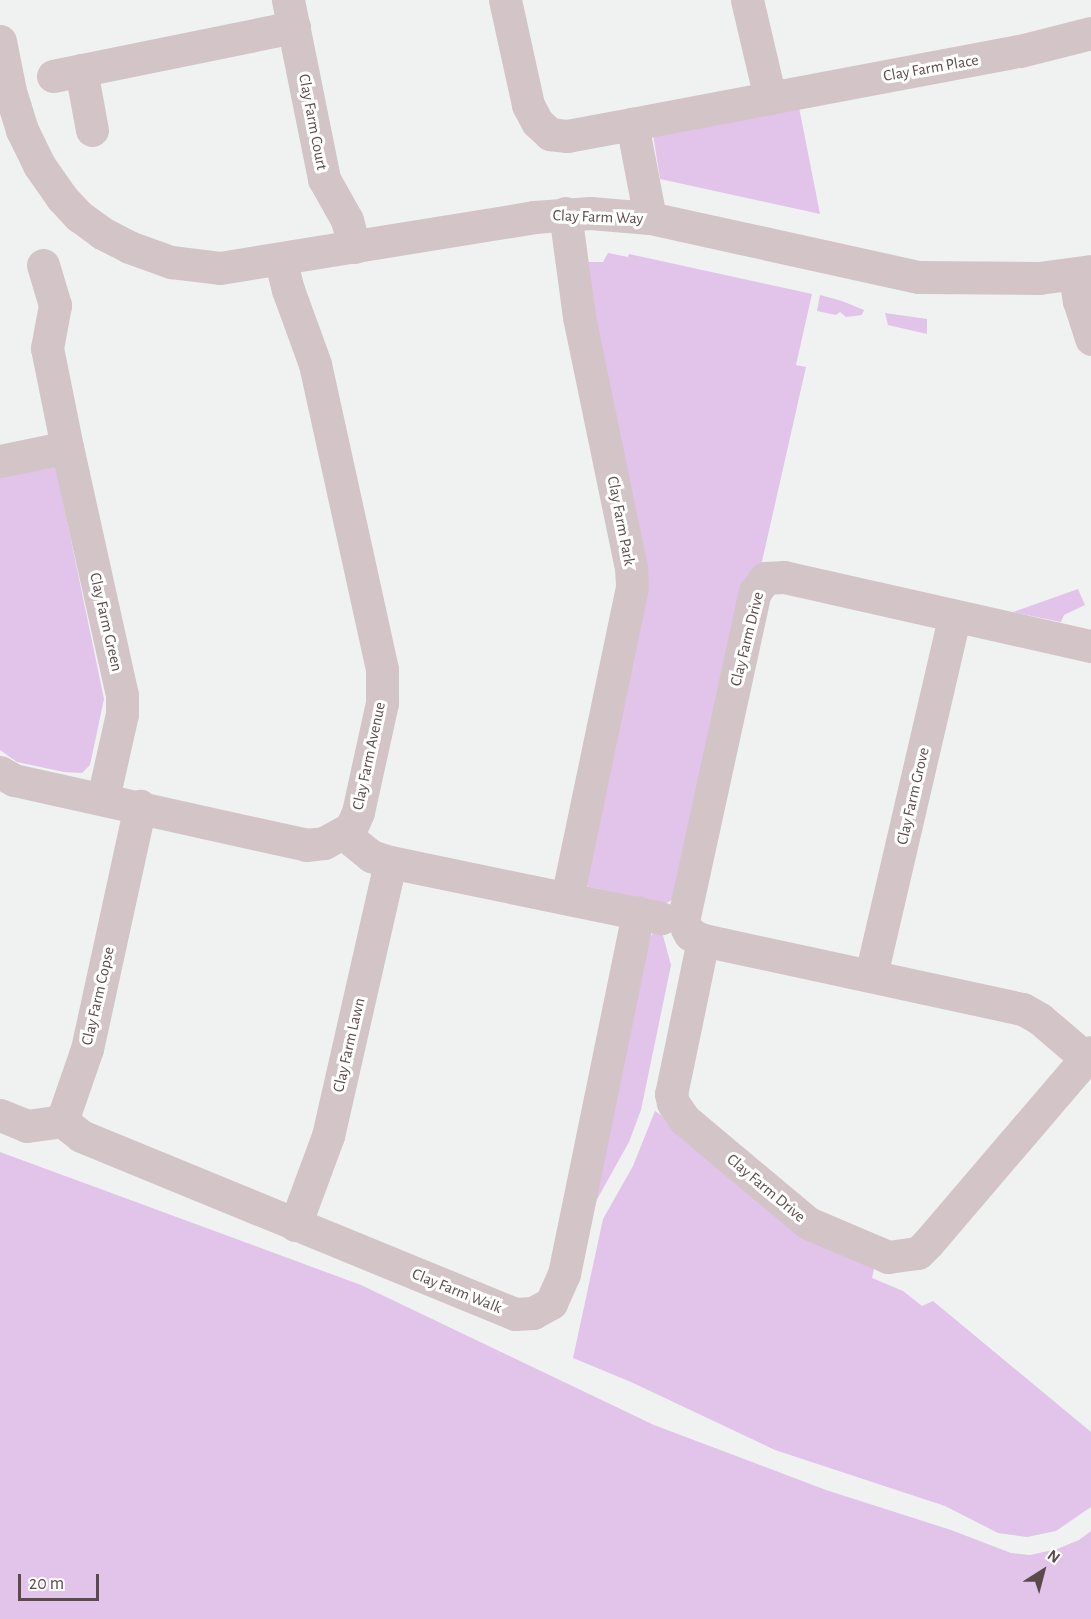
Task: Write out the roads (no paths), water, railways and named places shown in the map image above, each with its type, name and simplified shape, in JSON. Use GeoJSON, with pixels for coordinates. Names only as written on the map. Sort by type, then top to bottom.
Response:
{"type":"FeatureCollection","features":[{"type":"Feature","properties":{"kind":"street","name":"Clay Farm Place"},"geometry":{"type":"LineString","coordinates":[[505,0],[528,105],[537,122],[550,134],[567,136],[1020,51],[1091,33]]}},
{"type":"Feature","properties":{"kind":"street"},"geometry":{"type":"LineString","coordinates":[[747,0],[770,98]]}},
{"type":"Feature","properties":{"kind":"street","name":"Clay Farm Court"},"geometry":{"type":"LineString","coordinates":[[92,130],[67,73],[291,14],[324,179],[347,220],[354,247]]}},
{"type":"Feature","properties":{"kind":"street","name":"Clay Farm Way"},"geometry":{"type":"LineString","coordinates":[[0,41],[10,91],[22,130],[39,165],[62,198],[79,216],[129,247],[171,262],[220,268],[565,213],[650,218],[919,277],[1039,278],[1083,273]]}},
{"type":"Feature","properties":{"kind":"street"},"geometry":{"type":"LineString","coordinates":[[632,124],[650,218]]}},
{"type":"Feature","properties":{"kind":"street","name":"Clay Farm Park"},"geometry":{"type":"LineString","coordinates":[[565,213],[579,317],[631,567],[632,587],[567,897]]}},
{"type":"Feature","properties":{"kind":"street","name":"Clay Farm Avenue"},"geometry":{"type":"LineString","coordinates":[[280,259],[288,290],[315,364],[382,669],[382,703],[358,812],[351,828],[344,834]]}},
{"type":"Feature","properties":{"kind":"street","name":"Clay Farm Green"},"geometry":{"type":"LineString","coordinates":[[43,265],[68,305],[47,348],[122,695],[122,714],[103,798]]}},
{"type":"Feature","properties":{"kind":"street"},"geometry":{"type":"LineString","coordinates":[[1083,273],[1079,301],[1091,339]]}},
{"type":"Feature","properties":{"kind":"street"},"geometry":{"type":"LineString","coordinates":[[0,461],[67,447]]}},
{"type":"Feature","properties":{"kind":"street","name":"Clay Farm Drive"},"geometry":{"type":"LineString","coordinates":[[1088,1054],[928,1243],[918,1253],[888,1257],[808,1223],[685,1120],[673,1103],[671,1094],[693,931],[755,592],[765,578],[784,577],[1091,646]]}},
{"type":"Feature","properties":{"kind":"street","name":"Clay Farm Grove"},"geometry":{"type":"LineString","coordinates":[[872,975],[954,617]]}},
{"type":"Feature","properties":{"kind":"street"},"geometry":{"type":"LineString","coordinates":[[0,772],[14,780],[140,806],[306,845],[324,843],[344,834],[371,856],[390,862],[638,913],[693,931],[1023,1009],[1088,1054]]}},
{"type":"Feature","properties":{"kind":"street","name":"Clay Farm Copse"},"geometry":{"type":"LineString","coordinates":[[62,1121],[87,1049],[140,806]]}},
{"type":"Feature","properties":{"kind":"street","name":"Clay Farm Lawn"},"geometry":{"type":"LineString","coordinates":[[295,1225],[328,1136],[390,862]]}},
{"type":"Feature","properties":{"kind":"street","name":"Clay Farm Walk"},"geometry":{"type":"LineString","coordinates":[[62,1121],[81,1136],[295,1225],[515,1314],[533,1313],[551,1303],[564,1274],[638,913]]}},
{"type":"Feature","properties":{"kind":"street"},"geometry":{"type":"LineString","coordinates":[[0,1115],[27,1126],[62,1121]]}}]}
